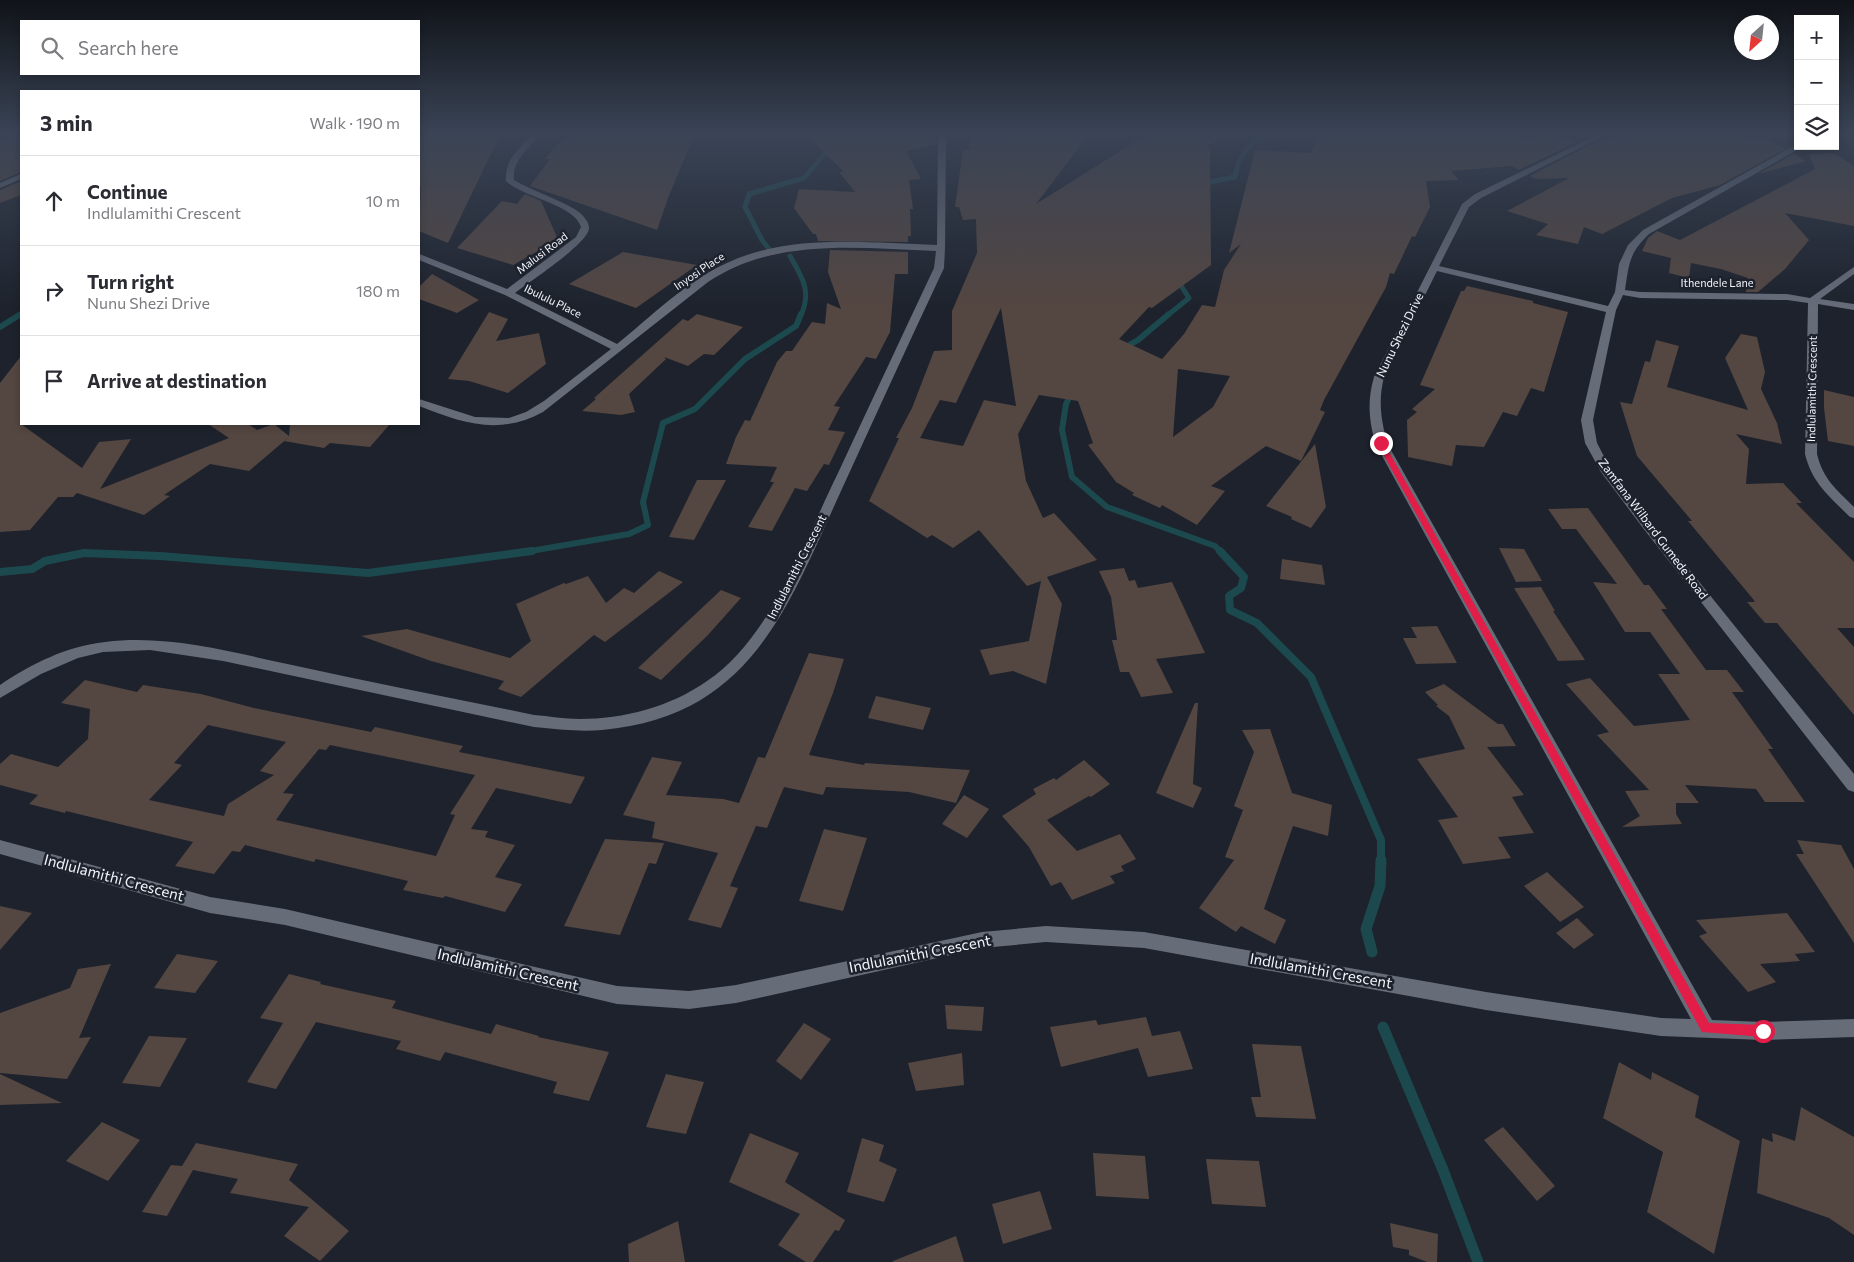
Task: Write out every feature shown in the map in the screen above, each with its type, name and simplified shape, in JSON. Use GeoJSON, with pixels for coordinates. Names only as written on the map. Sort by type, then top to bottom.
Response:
{"type":"FeatureCollection","features":[{"type":"Feature","properties":{"kind":"street","name":"Malusi Road"},"geometry":{"type":"LineString","coordinates":[[508,292],[572,246],[581,238],[585,230],[584,222],[578,216],[566,208],[528,192]]}},
{"type":"Feature","properties":{"kind":"street","name":"Indlulamithi Crescent"},"geometry":{"type":"LineString","coordinates":[[0,692],[43,666],[68,656],[103,647],[144,645],[208,653],[534,721],[580,725],[625,721],[668,709],[720,680],[745,656],[788,591],[939,268],[941,192]]}},
{"type":"Feature","properties":{"kind":"street","name":"Nunu Shezi Drive"},"geometry":{"type":"LineString","coordinates":[[1486,192],[1465,206],[1379,377],[1373,396],[1374,414],[1381,443],[1706,1028]]}},
{"type":"Feature","properties":{"kind":"street","name":"Zamfana Wilbard Gumede Road"},"geometry":{"type":"LineString","coordinates":[[1718,192],[1646,232],[1632,245],[1624,264],[1620,292],[1612,310],[1587,420],[1591,443],[1605,469],[1647,525],[1854,785]]}},
{"type":"Feature","properties":{"kind":"street","name":"Inyosi Place"},"geometry":{"type":"LineString","coordinates":[[420,402],[476,420],[509,421],[541,410],[694,288],[724,268],[743,259],[770,252],[811,246],[941,248]]}},
{"type":"Feature","properties":{"kind":"street","name":"Ibululu Place"},"geometry":{"type":"LineString","coordinates":[[420,257],[508,292],[618,348]]}},
{"type":"Feature","properties":{"kind":"street"},"geometry":{"type":"LineString","coordinates":[[1434,268],[1612,310]]}},
{"type":"Feature","properties":{"kind":"street"},"geometry":{"type":"LineString","coordinates":[[1813,300],[1854,270]]}},
{"type":"Feature","properties":{"kind":"street","name":"Ithendele Lane"},"geometry":{"type":"LineString","coordinates":[[1620,292],[1640,295],[1763,296],[1813,300],[1854,307]]}},
{"type":"Feature","properties":{"kind":"street","name":"Indlulamithi Crescent"},"geometry":{"type":"LineString","coordinates":[[1813,300],[1811,454],[1814,470],[1829,489],[1854,514]]}},
{"type":"Feature","properties":{"kind":"street","name":"Indlulamithi Crescent"},"geometry":{"type":"LineString","coordinates":[[0,847],[210,905],[285,918],[617,995],[689,1000],[736,994],[963,944],[1046,934],[1144,940],[1486,1001],[1661,1027],[1763,1031],[1854,1028]]}},
{"type":"Feature","properties":{"kind":"building"},"geometry":{"type":"Polygon","coordinates":[[[0,192],[20,192],[20,195],[0,203],[0,192]]]}},
{"type":"Feature","properties":{"kind":"building"},"geometry":{"type":"Polygon","coordinates":[[[421,192],[473,192],[448,243],[420,231],[421,192]]]}},
{"type":"Feature","properties":{"kind":"building"},"geometry":{"type":"Polygon","coordinates":[[[547,192],[671,192],[657,230],[547,192]]]}},
{"type":"Feature","properties":{"kind":"building"},"geometry":{"type":"Polygon","coordinates":[[[798,192],[911,192],[913,209],[910,209],[911,236],[908,236],[908,242],[818,241],[816,234],[813,234],[794,208],[798,192]]]}},
{"type":"Feature","properties":{"kind":"building"},"geometry":{"type":"Polygon","coordinates":[[[957,192],[1045,192],[1036,204],[1055,192],[1210,192],[1211,265],[1152,308],[1149,307],[1119,339],[1162,359],[1184,334],[1202,305],[1215,307],[1224,270],[1241,244],[1229,253],[1244,192],[1428,192],[1430,207],[1415,237],[1412,236],[1394,274],[1390,273],[1386,287],[1324,400],[1320,410],[1325,412],[1301,461],[1266,446],[1211,486],[1225,491],[1197,525],[1162,505],[1160,508],[1132,495],[1134,493],[1116,482],[1088,445],[1093,443],[1078,401],[1039,395],[1018,434],[1026,481],[1043,518],[1054,513],[1097,560],[1047,577],[1062,604],[1046,684],[1013,671],[990,675],[980,650],[1029,641],[1041,581],[1027,586],[979,530],[953,548],[932,535],[927,538],[869,501],[899,438],[896,438],[912,408],[934,351],[952,350],[952,311],[977,253],[976,219],[963,220],[959,207],[955,207],[957,192]],[[1001,308],[956,403],[940,400],[920,438],[963,446],[984,400],[1016,406],[1001,308]],[[1178,369],[1173,437],[1213,407],[1230,376],[1178,369]]]}},
{"type":"Feature","properties":{"kind":"building"},"geometry":{"type":"Polygon","coordinates":[[[1543,192],[1695,192],[1672,198],[1602,234],[1584,227],[1578,244],[1536,235],[1548,224],[1507,211],[1543,192]]]}},
{"type":"Feature","properties":{"kind":"building"},"geometry":{"type":"Polygon","coordinates":[[[1771,192],[1854,192],[1854,226],[1785,213],[1809,240],[1785,269],[1758,292],[1746,292],[1748,278],[1721,269],[1691,263],[1689,278],[1669,273],[1671,258],[1642,251],[1648,238],[1657,231],[1680,240],[1771,192]]]}},
{"type":"Feature","properties":{"kind":"building"},"geometry":{"type":"Polygon","coordinates":[[[525,194],[541,201],[561,246],[556,250],[543,248],[513,265],[457,248],[502,201],[517,204],[525,194]]]}},
{"type":"Feature","properties":{"kind":"building"},"geometry":{"type":"Polygon","coordinates":[[[830,250],[908,252],[908,274],[895,274],[890,332],[876,359],[866,357],[834,406],[840,407],[828,430],[845,432],[829,465],[824,464],[807,491],[795,488],[772,531],[748,527],[774,482],[770,482],[777,467],[726,464],[736,437],[745,420],[750,421],[777,362],[786,351],[792,351],[812,322],[825,324],[827,303],[841,309],[828,272],[830,250]]]}},
{"type":"Feature","properties":{"kind":"building"},"geometry":{"type":"Polygon","coordinates":[[[623,252],[697,265],[636,308],[569,284],[623,252]]]}},
{"type":"Feature","properties":{"kind":"building"},"geometry":{"type":"Polygon","coordinates":[[[432,274],[479,300],[457,313],[420,299],[420,286],[432,274]]]}},
{"type":"Feature","properties":{"kind":"building"},"geometry":{"type":"Polygon","coordinates":[[[1467,286],[1533,301],[1533,303],[1568,312],[1544,392],[1531,388],[1517,416],[1503,412],[1484,447],[1456,445],[1452,466],[1408,457],[1407,420],[1417,412],[1412,409],[1435,389],[1420,385],[1461,291],[1464,291],[1467,286]]]}},
{"type":"Feature","properties":{"kind":"building"},"geometry":{"type":"Polygon","coordinates":[[[489,312],[508,319],[496,341],[539,333],[546,364],[508,393],[469,381],[448,379],[489,312]]]}},
{"type":"Feature","properties":{"kind":"building"},"geometry":{"type":"Polygon","coordinates":[[[697,314],[743,327],[714,355],[704,354],[688,366],[664,357],[666,359],[629,394],[635,412],[621,415],[582,411],[596,399],[594,398],[683,319],[688,321],[697,314]]]}},
{"type":"Feature","properties":{"kind":"building"},"geometry":{"type":"Polygon","coordinates":[[[1741,334],[1757,337],[1765,372],[1761,389],[1777,423],[1782,444],[1736,434],[1749,449],[1746,484],[1783,483],[1802,503],[1796,503],[1854,562],[1854,628],[1837,628],[1854,647],[1854,715],[1777,623],[1765,623],[1747,602],[1755,602],[1688,521],[1692,521],[1637,456],[1620,402],[1632,404],[1645,361],[1650,362],[1656,340],[1679,346],[1667,387],[1748,410],[1725,358],[1741,334]]]}},
{"type":"Feature","properties":{"kind":"building"},"geometry":{"type":"Polygon","coordinates":[[[20,357],[20,425],[82,468],[99,442],[131,439],[100,489],[229,438],[210,425],[250,425],[257,430],[275,425],[289,436],[290,425],[389,425],[370,447],[330,443],[324,448],[284,441],[249,471],[210,464],[164,495],[170,496],[144,515],[77,493],[73,497],[58,497],[30,530],[0,532],[0,383],[20,357]]]}},
{"type":"Feature","properties":{"kind":"building"},"geometry":{"type":"Polygon","coordinates":[[[1824,390],[1854,397],[1854,446],[1828,441],[1824,390]]]}},
{"type":"Feature","properties":{"kind":"building"},"geometry":{"type":"Polygon","coordinates":[[[1315,444],[1326,507],[1311,528],[1291,519],[1292,517],[1266,506],[1315,444]]]}},
{"type":"Feature","properties":{"kind":"building"},"geometry":{"type":"Polygon","coordinates":[[[697,480],[726,480],[694,540],[669,537],[697,480]]]}},
{"type":"Feature","properties":{"kind":"building"},"geometry":{"type":"Polygon","coordinates":[[[1588,508],[1644,585],[1649,585],[1667,609],[1661,609],[1706,670],[1727,670],[1744,692],[1732,692],[1773,749],[1768,749],[1805,802],[1765,802],[1756,789],[1685,785],[1699,803],[1676,803],[1676,814],[1682,824],[1622,827],[1640,816],[1625,791],[1649,790],[1597,735],[1609,732],[1566,684],[1590,678],[1634,726],[1690,720],[1658,674],[1680,674],[1650,632],[1625,632],[1593,582],[1617,584],[1576,529],[1562,529],[1548,509],[1588,508]]]}},
{"type":"Feature","properties":{"kind":"building"},"geometry":{"type":"Polygon","coordinates":[[[1499,548],[1524,549],[1542,581],[1516,582],[1499,548]]]}},
{"type":"Feature","properties":{"kind":"building"},"geometry":{"type":"Polygon","coordinates":[[[1282,559],[1322,565],[1325,585],[1280,579],[1282,559]]]}},
{"type":"Feature","properties":{"kind":"building"},"geometry":{"type":"Polygon","coordinates":[[[1124,568],[1129,581],[1135,580],[1138,588],[1172,582],[1205,653],[1156,659],[1173,693],[1141,697],[1129,672],[1120,672],[1112,640],[1117,640],[1111,597],[1099,571],[1124,568]]]}},
{"type":"Feature","properties":{"kind":"building"},"geometry":{"type":"Polygon","coordinates":[[[659,571],[683,582],[605,642],[594,635],[521,697],[498,689],[504,681],[431,661],[361,636],[407,629],[510,658],[531,641],[516,604],[564,583],[566,584],[588,576],[606,603],[624,588],[634,593],[659,571]]]}},
{"type":"Feature","properties":{"kind":"building"},"geometry":{"type":"Polygon","coordinates":[[[1541,587],[1555,611],[1553,611],[1585,660],[1558,661],[1514,588],[1541,587]]]}},
{"type":"Feature","properties":{"kind":"building"},"geometry":{"type":"Polygon","coordinates":[[[721,590],[741,598],[707,636],[661,680],[638,668],[721,590]]]}},
{"type":"Feature","properties":{"kind":"building"},"geometry":{"type":"Polygon","coordinates":[[[1437,626],[1457,663],[1416,664],[1403,638],[1417,638],[1411,627],[1437,626]]]}},
{"type":"Feature","properties":{"kind":"building"},"geometry":{"type":"Polygon","coordinates":[[[809,653],[844,659],[809,755],[864,765],[865,763],[970,770],[956,803],[909,792],[826,787],[823,795],[784,787],[767,828],[756,826],[730,886],[738,888],[721,928],[688,920],[718,853],[652,838],[655,822],[623,815],[652,757],[682,762],[666,795],[723,799],[739,803],[758,757],[765,758],[809,653]]]}},
{"type":"Feature","properties":{"kind":"building"},"geometry":{"type":"Polygon","coordinates":[[[85,680],[137,692],[143,685],[201,694],[254,708],[371,732],[375,727],[463,746],[459,752],[585,777],[571,804],[496,788],[471,829],[488,831],[485,837],[515,845],[495,877],[522,884],[505,912],[445,896],[443,898],[403,890],[408,881],[316,859],[314,862],[245,845],[240,852],[232,851],[214,874],[175,866],[193,842],[66,811],[65,813],[29,804],[38,795],[0,785],[0,764],[11,754],[58,767],[88,739],[90,709],[61,703],[85,680]],[[208,725],[174,763],[182,765],[149,800],[224,816],[228,804],[274,775],[260,771],[286,742],[208,725]],[[330,745],[326,750],[319,749],[283,793],[294,794],[276,820],[436,856],[455,815],[450,814],[475,775],[330,745]]]}},
{"type":"Feature","properties":{"kind":"building"},"geometry":{"type":"Polygon","coordinates":[[[1444,684],[1498,724],[1503,724],[1516,746],[1487,747],[1524,795],[1512,797],[1534,833],[1498,837],[1511,858],[1463,864],[1438,820],[1458,817],[1417,759],[1465,749],[1449,716],[1436,706],[1438,705],[1425,692],[1444,684]]]}},
{"type":"Feature","properties":{"kind":"building"},"geometry":{"type":"Polygon","coordinates":[[[876,696],[931,708],[923,730],[868,718],[876,696]]]}},
{"type":"Feature","properties":{"kind":"building"},"geometry":{"type":"Polygon","coordinates":[[[1195,703],[1198,703],[1193,784],[1202,788],[1193,808],[1156,793],[1195,703]]]}},
{"type":"Feature","properties":{"kind":"building"},"geometry":{"type":"Polygon","coordinates":[[[1270,729],[1292,793],[1332,805],[1328,836],[1293,826],[1264,909],[1286,920],[1275,944],[1241,926],[1236,932],[1199,908],[1234,860],[1225,857],[1243,810],[1234,806],[1254,752],[1242,730],[1270,729]]]}},
{"type":"Feature","properties":{"kind":"building"},"geometry":{"type":"Polygon","coordinates":[[[1084,760],[1110,784],[1091,797],[1089,796],[1047,820],[1077,851],[1120,834],[1136,859],[1121,866],[1124,871],[1110,876],[1115,883],[1072,900],[1061,882],[1051,886],[1029,847],[1002,816],[1036,794],[1033,789],[1054,778],[1056,780],[1084,760]]]}},
{"type":"Feature","properties":{"kind":"building"},"geometry":{"type":"Polygon","coordinates":[[[964,795],[989,809],[967,838],[942,824],[964,795]]]}},
{"type":"Feature","properties":{"kind":"building"},"geometry":{"type":"Polygon","coordinates":[[[824,829],[867,838],[843,911],[799,901],[824,829]]]}},
{"type":"Feature","properties":{"kind":"building"},"geometry":{"type":"Polygon","coordinates":[[[605,839],[664,843],[656,864],[649,863],[620,935],[564,926],[605,839]]]}},
{"type":"Feature","properties":{"kind":"building"},"geometry":{"type":"Polygon","coordinates":[[[1797,840],[1841,845],[1854,869],[1854,943],[1796,854],[1804,854],[1797,840]]]}},
{"type":"Feature","properties":{"kind":"building"},"geometry":{"type":"Polygon","coordinates":[[[1547,872],[1584,907],[1560,922],[1524,886],[1547,872]]]}},
{"type":"Feature","properties":{"kind":"building"},"geometry":{"type":"Polygon","coordinates":[[[0,906],[32,913],[0,950],[0,906]]]}},
{"type":"Feature","properties":{"kind":"building"},"geometry":{"type":"Polygon","coordinates":[[[1787,913],[1815,952],[1795,954],[1800,961],[1760,964],[1776,982],[1748,992],[1699,936],[1707,933],[1696,920],[1787,913]]]}},
{"type":"Feature","properties":{"kind":"building"},"geometry":{"type":"Polygon","coordinates":[[[1577,918],[1594,935],[1574,949],[1556,933],[1577,918]]]}},
{"type":"Feature","properties":{"kind":"building"},"geometry":{"type":"Polygon","coordinates":[[[177,954],[218,961],[195,993],[154,988],[177,954]]]}},
{"type":"Feature","properties":{"kind":"building"},"geometry":{"type":"Polygon","coordinates":[[[111,964],[79,1038],[91,1037],[67,1079],[0,1073],[0,1013],[70,988],[78,969],[111,964]]]}},
{"type":"Feature","properties":{"kind":"building"},"geometry":{"type":"Polygon","coordinates":[[[289,974],[321,982],[320,984],[396,1001],[392,1008],[491,1034],[496,1024],[538,1037],[609,1052],[589,1101],[553,1093],[557,1082],[445,1052],[440,1061],[396,1049],[401,1041],[316,1022],[276,1089],[247,1082],[283,1023],[260,1018],[289,974]]]}},
{"type":"Feature","properties":{"kind":"building"},"geometry":{"type":"Polygon","coordinates":[[[945,1005],[984,1007],[982,1031],[947,1029],[945,1005]]]}},
{"type":"Feature","properties":{"kind":"building"},"geometry":{"type":"Polygon","coordinates":[[[1146,1017],[1152,1036],[1180,1031],[1193,1069],[1148,1077],[1138,1048],[1061,1067],[1050,1027],[1096,1020],[1098,1025],[1146,1017]]]}},
{"type":"Feature","properties":{"kind":"building"},"geometry":{"type":"Polygon","coordinates":[[[804,1023],[831,1039],[801,1080],[776,1061],[804,1023]]]}},
{"type":"Feature","properties":{"kind":"building"},"geometry":{"type":"Polygon","coordinates":[[[149,1036],[187,1038],[160,1087],[122,1083],[149,1036]]]}},
{"type":"Feature","properties":{"kind":"building"},"geometry":{"type":"Polygon","coordinates":[[[1252,1044],[1301,1046],[1316,1119],[1256,1117],[1251,1097],[1261,1097],[1252,1044]]]}},
{"type":"Feature","properties":{"kind":"building"},"geometry":{"type":"Polygon","coordinates":[[[962,1053],[964,1085],[916,1091],[908,1063],[962,1053]]]}},
{"type":"Feature","properties":{"kind":"building"},"geometry":{"type":"Polygon","coordinates":[[[1619,1062],[1651,1080],[1652,1072],[1699,1096],[1695,1117],[1740,1141],[1714,1254],[1647,1212],[1663,1152],[1603,1118],[1619,1062]]]}},
{"type":"Feature","properties":{"kind":"building"},"geometry":{"type":"Polygon","coordinates":[[[0,1074],[62,1103],[0,1105],[0,1074]]]}},
{"type":"Feature","properties":{"kind":"building"},"geometry":{"type":"Polygon","coordinates":[[[666,1074],[704,1082],[686,1134],[646,1127],[666,1074]]]}},
{"type":"Feature","properties":{"kind":"building"},"geometry":{"type":"Polygon","coordinates":[[[1801,1107],[1854,1137],[1854,1235],[1829,1218],[1757,1193],[1762,1138],[1773,1142],[1772,1133],[1795,1141],[1801,1107]]]}},
{"type":"Feature","properties":{"kind":"building"},"geometry":{"type":"Polygon","coordinates":[[[102,1122],[140,1140],[108,1181],[66,1161],[102,1122]]]}},
{"type":"Feature","properties":{"kind":"building"},"geometry":{"type":"Polygon","coordinates":[[[1503,1127],[1555,1186],[1537,1201],[1484,1140],[1503,1127]]]}},
{"type":"Feature","properties":{"kind":"building"},"geometry":{"type":"Polygon","coordinates":[[[750,1133],[799,1153],[785,1182],[845,1220],[839,1231],[835,1230],[813,1262],[806,1262],[778,1245],[800,1214],[729,1182],[750,1133]]]}},
{"type":"Feature","properties":{"kind":"building"},"geometry":{"type":"Polygon","coordinates":[[[862,1138],[884,1145],[879,1161],[897,1169],[884,1202],[847,1192],[862,1138]]]}},
{"type":"Feature","properties":{"kind":"building"},"geometry":{"type":"Polygon","coordinates":[[[196,1143],[298,1164],[289,1180],[349,1231],[320,1261],[284,1236],[309,1207],[230,1193],[238,1179],[193,1170],[167,1216],[142,1212],[171,1165],[182,1166],[196,1143]]]}},
{"type":"Feature","properties":{"kind":"building"},"geometry":{"type":"Polygon","coordinates":[[[1093,1153],[1145,1156],[1149,1199],[1096,1196],[1093,1153]]]}},
{"type":"Feature","properties":{"kind":"building"},"geometry":{"type":"Polygon","coordinates":[[[1206,1159],[1259,1161],[1266,1207],[1212,1204],[1206,1159]]]}},
{"type":"Feature","properties":{"kind":"building"},"geometry":{"type":"Polygon","coordinates":[[[1040,1191],[1052,1229],[1003,1244],[992,1204],[1040,1191]]]}},
{"type":"Feature","properties":{"kind":"building"},"geometry":{"type":"Polygon","coordinates":[[[678,1221],[685,1262],[629,1262],[628,1244],[678,1221]]]}},
{"type":"Feature","properties":{"kind":"building"},"geometry":{"type":"Polygon","coordinates":[[[1390,1223],[1438,1234],[1437,1262],[1427,1262],[1409,1255],[1409,1250],[1393,1247],[1390,1223]]]}},
{"type":"Feature","properties":{"kind":"building"},"geometry":{"type":"Polygon","coordinates":[[[956,1236],[964,1262],[893,1262],[893,1261],[956,1236]]]}},
{"type":"Feature","properties":{"kind":"waterway"},"geometry":{"type":"LineString","coordinates":[[756,192],[749,194],[745,207],[762,240],[769,249]]}},
{"type":"Feature","properties":{"kind":"waterway"},"geometry":{"type":"LineString","coordinates":[[790,256],[802,278],[806,291],[806,299],[801,315]]}},
{"type":"Feature","properties":{"kind":"waterway"},"geometry":{"type":"LineString","coordinates":[[1168,315],[1189,298],[1176,278]]}},
{"type":"Feature","properties":{"kind":"waterway"},"geometry":{"type":"LineString","coordinates":[[527,552],[629,534],[648,525],[643,502],[663,423],[695,409],[745,359],[796,326],[801,314]]}},
{"type":"Feature","properties":{"kind":"waterway"},"geometry":{"type":"LineString","coordinates":[[1122,349],[1138,340],[1169,314]]}},
{"type":"Feature","properties":{"kind":"waterway"},"geometry":{"type":"LineString","coordinates":[[0,327],[20,315]]}},
{"type":"Feature","properties":{"kind":"waterway"},"geometry":{"type":"LineString","coordinates":[[1072,392],[1066,404],[1062,430],[1072,477],[1107,507],[1215,546],[1220,551]]}},
{"type":"Feature","properties":{"kind":"waterway"},"geometry":{"type":"LineString","coordinates":[[527,552],[532,551]]}},
{"type":"Feature","properties":{"kind":"waterway"},"geometry":{"type":"LineString","coordinates":[[1220,551],[1244,577],[1241,588],[1229,596],[1230,610],[1257,623],[1311,677],[1381,840],[1381,860]]}},
{"type":"Feature","properties":{"kind":"waterway"},"geometry":{"type":"LineString","coordinates":[[0,572],[32,569],[45,561],[84,553],[160,556],[368,573],[527,552]]}},
{"type":"Feature","properties":{"kind":"waterway"},"geometry":{"type":"LineString","coordinates":[[1372,952],[1366,929],[1380,886],[1381,860]]}},
{"type":"Feature","properties":{"kind":"waterway"},"geometry":{"type":"LineString","coordinates":[[1383,1027],[1443,1170],[1478,1262]]}},
{"type":"Feature","properties":{"kind":"route"},"geometry":{"type":"LineString","coordinates":[[1381,443],[1706,1028],[1763,1031]]}}]}
